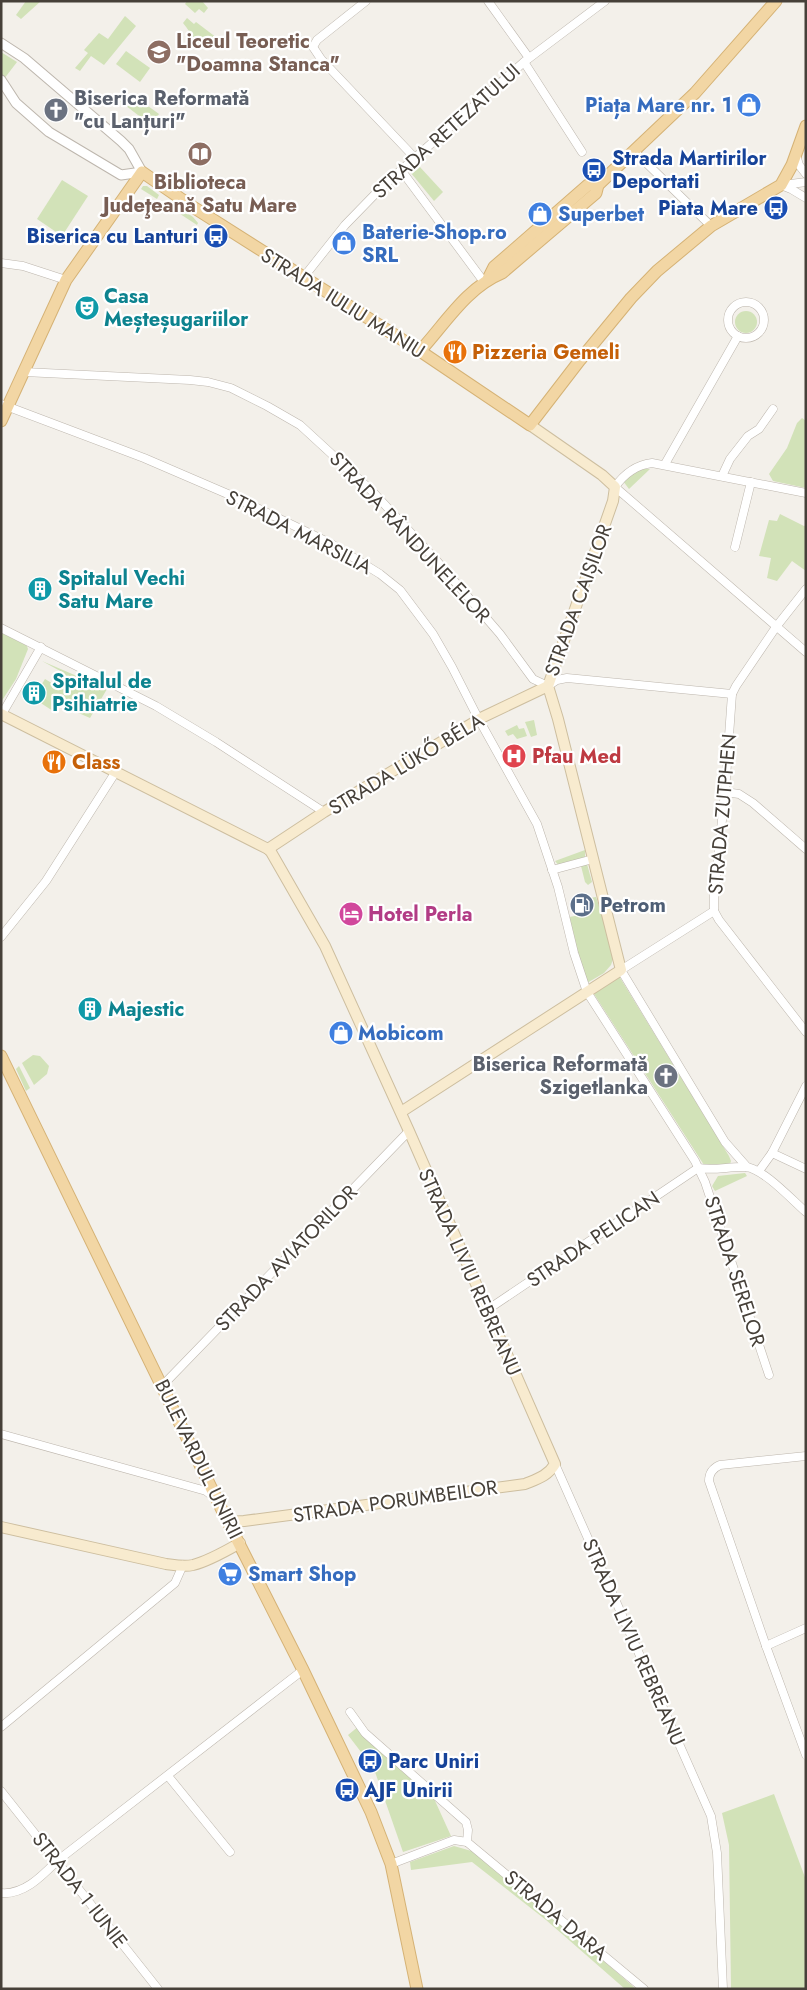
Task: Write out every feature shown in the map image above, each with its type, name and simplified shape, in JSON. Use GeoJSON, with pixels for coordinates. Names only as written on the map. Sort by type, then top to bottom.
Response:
{"type":"FeatureCollection","features":[{"type":"Feature","properties":{"kind":"main road"},"geometry":{"type":"LineString","coordinates":[[420,351],[456,309],[486,281],[494,267],[588,185],[598,185],[695,94],[776,1]]}},
{"type":"Feature","properties":{"kind":"main road"},"geometry":{"type":"LineString","coordinates":[[530,425],[580,360],[631,298],[657,270],[711,226],[781,185],[796,155],[806,126]]}},
{"type":"Feature","properties":{"kind":"main road"},"geometry":{"type":"LineString","coordinates":[[1,421],[4,406],[24,372],[66,280],[142,172]]}},
{"type":"Feature","properties":{"kind":"main road","name":"STRADA IULIU MANIU"},"geometry":{"type":"LineString","coordinates":[[142,172],[303,278],[420,351],[602,475],[615,487]]}},
{"type":"Feature","properties":{"kind":"main road","name":"STRADA CAIȘILOR"},"geometry":{"type":"LineString","coordinates":[[615,487],[611,509],[548,686],[621,970]]}},
{"type":"Feature","properties":{"kind":"main road","name":"STRADA LÜKŐ BÉLA"},"geometry":{"type":"LineString","coordinates":[[268,849],[324,812],[479,720],[548,686]]}},
{"type":"Feature","properties":{"kind":"main road","name":"STRADA LIVIU REBREANU"},"geometry":{"type":"LineString","coordinates":[[1,714],[268,849],[277,861],[325,946],[409,1131],[554,1464]]}},
{"type":"Feature","properties":{"kind":"main road"},"geometry":{"type":"LineString","coordinates":[[400,1112],[621,970]]}},
{"type":"Feature","properties":{"kind":"main road","name":"BULEVARDUL UNIRII"},"geometry":{"type":"LineString","coordinates":[[1,1056],[163,1385],[228,1522],[240,1542],[347,1759],[371,1812],[391,1864],[417,1989]]}},
{"type":"Feature","properties":{"kind":"main road","name":"STRADA PORUMBEILOR"},"geometry":{"type":"LineString","coordinates":[[228,1522],[525,1484],[546,1475],[554,1464]]}},
{"type":"Feature","properties":{"kind":"main road"},"geometry":{"type":"LineString","coordinates":[[1,1528],[166,1564],[183,1565],[194,1565],[240,1542]]}},
{"type":"Feature","properties":{"kind":"street"},"geometry":{"type":"LineString","coordinates":[[366,1],[318,40],[313,47],[321,59],[415,158]]}},
{"type":"Feature","properties":{"kind":"street"},"geometry":{"type":"LineString","coordinates":[[488,1],[527,60],[582,152]]}},
{"type":"Feature","properties":{"kind":"street","name":"STRADA RETEZATULUI"},"geometry":{"type":"LineString","coordinates":[[303,278],[345,225],[383,186],[527,60],[605,1]]}},
{"type":"Feature","properties":{"kind":"street"},"geometry":{"type":"LineString","coordinates":[[1,43],[24,58],[129,149],[142,172],[121,175],[48,132],[16,103],[1,80]]}},
{"type":"Feature","properties":{"kind":"street"},"geometry":{"type":"LineString","coordinates":[[635,152],[711,226]]}},
{"type":"Feature","properties":{"kind":"street"},"geometry":{"type":"LineString","coordinates":[[796,155],[799,165],[806,174]]}},
{"type":"Feature","properties":{"kind":"street"},"geometry":{"type":"LineString","coordinates":[[401,170],[486,281]]}},
{"type":"Feature","properties":{"kind":"street"},"geometry":{"type":"LineString","coordinates":[[781,185],[806,182]]}},
{"type":"Feature","properties":{"kind":"street"},"geometry":{"type":"LineString","coordinates":[[781,185],[806,198]]}},
{"type":"Feature","properties":{"kind":"street"},"geometry":{"type":"LineString","coordinates":[[1,263],[23,266],[66,280]]}},
{"type":"Feature","properties":{"kind":"street"},"geometry":{"type":"LineString","coordinates":[[746,302],[757,305],[764,314],[765,320],[761,332],[751,338],[738,336],[730,329],[728,323],[730,311],[740,303],[746,302]]}},
{"type":"Feature","properties":{"kind":"street"},"geometry":{"type":"LineString","coordinates":[[665,464],[738,336]]}},
{"type":"Feature","properties":{"kind":"street","name":"STRADA RÂNDUNELELOR"},"geometry":{"type":"LineString","coordinates":[[24,372],[182,379],[208,382],[231,388],[300,425],[372,492],[500,634],[533,679],[548,686]]}},
{"type":"Feature","properties":{"kind":"street","name":"STRADA MARSILIA"},"geometry":{"type":"LineString","coordinates":[[4,406],[144,458],[230,495],[330,543],[380,574],[400,590],[422,618],[452,667],[537,824],[587,992]]}},
{"type":"Feature","properties":{"kind":"street"},"geometry":{"type":"LineString","coordinates":[[722,476],[730,459],[748,436],[759,429],[773,409]]}},
{"type":"Feature","properties":{"kind":"street"},"geometry":{"type":"LineString","coordinates":[[806,494],[665,464],[652,463],[638,466],[627,474],[615,487],[806,652]]}},
{"type":"Feature","properties":{"kind":"street"},"geometry":{"type":"LineString","coordinates":[[735,547],[751,482]]}},
{"type":"Feature","properties":{"kind":"street","name":"STRADA ZUTPHEN"},"geometry":{"type":"LineString","coordinates":[[806,589],[776,627],[732,694],[725,792],[714,895],[714,911],[719,920],[806,1032]]}},
{"type":"Feature","properties":{"kind":"street"},"geometry":{"type":"LineString","coordinates":[[1,628],[156,706],[216,742],[324,812]]}},
{"type":"Feature","properties":{"kind":"street"},"geometry":{"type":"LineString","coordinates":[[1,714],[40,647]]}},
{"type":"Feature","properties":{"kind":"street"},"geometry":{"type":"LineString","coordinates":[[548,686],[557,680],[577,678],[732,694]]}},
{"type":"Feature","properties":{"kind":"street"},"geometry":{"type":"LineString","coordinates":[[1,937],[46,881],[115,773]]}},
{"type":"Feature","properties":{"kind":"street"},"geometry":{"type":"LineString","coordinates":[[725,792],[739,794],[753,803],[806,849]]}},
{"type":"Feature","properties":{"kind":"street"},"geometry":{"type":"LineString","coordinates":[[552,870],[593,859]]}},
{"type":"Feature","properties":{"kind":"street"},"geometry":{"type":"LineString","coordinates":[[714,911],[621,970],[725,1142],[746,1167]]}},
{"type":"Feature","properties":{"kind":"street","name":"STRADA SERELOR"},"geometry":{"type":"LineString","coordinates":[[587,992],[706,1182],[768,1375]]}},
{"type":"Feature","properties":{"kind":"street"},"geometry":{"type":"LineString","coordinates":[[759,1171],[772,1153],[806,1086]]}},
{"type":"Feature","properties":{"kind":"street","name":"STRADA AVIATORILOR"},"geometry":{"type":"LineString","coordinates":[[163,1385],[409,1131]]}},
{"type":"Feature","properties":{"kind":"street"},"geometry":{"type":"LineString","coordinates":[[772,1153],[806,1169]]}},
{"type":"Feature","properties":{"kind":"street"},"geometry":{"type":"LineString","coordinates":[[698,1168],[712,1171],[746,1167],[759,1171],[806,1212]]}},
{"type":"Feature","properties":{"kind":"street","name":"STRADA PELICAN"},"geometry":{"type":"LineString","coordinates":[[487,1310],[698,1168]]}},
{"type":"Feature","properties":{"kind":"street"},"geometry":{"type":"LineString","coordinates":[[1,1434],[206,1491],[217,1499]]}},
{"type":"Feature","properties":{"kind":"street"},"geometry":{"type":"LineString","coordinates":[[806,1456],[720,1465],[715,1467],[709,1476],[709,1481],[766,1646],[806,1755]]}},
{"type":"Feature","properties":{"kind":"street","name":"STRADA LIVIU REBREANU"},"geometry":{"type":"LineString","coordinates":[[554,1464],[711,1816],[717,1853],[723,1989]]}},
{"type":"Feature","properties":{"kind":"street"},"geometry":{"type":"LineString","coordinates":[[1,1727],[175,1583],[183,1565]]}},
{"type":"Feature","properties":{"kind":"street"},"geometry":{"type":"LineString","coordinates":[[766,1646],[806,1628]]}},
{"type":"Feature","properties":{"kind":"street"},"geometry":{"type":"LineString","coordinates":[[1,1893],[11,1893],[38,1880],[57,1861],[303,1670]]}},
{"type":"Feature","properties":{"kind":"street"},"geometry":{"type":"LineString","coordinates":[[350,1712],[365,1733],[466,1822],[468,1830],[467,1842],[454,1840],[391,1864]]}},
{"type":"Feature","properties":{"kind":"street"},"geometry":{"type":"LineString","coordinates":[[168,1776],[230,1852]]}},
{"type":"Feature","properties":{"kind":"street","name":"STRADA 1 IUNIE"},"geometry":{"type":"LineString","coordinates":[[1,1791],[158,1989]]}},
{"type":"Feature","properties":{"kind":"street","name":"STRADA DARA"},"geometry":{"type":"LineString","coordinates":[[467,1842],[644,1989]]}},
{"type":"Feature","properties":{"kind":"green space"},"geometry":{"type":"Polygon","coordinates":[[[26,1],[41,1],[21,19],[16,15],[26,1]]]}},
{"type":"Feature","properties":{"kind":"green space"},"geometry":{"type":"Polygon","coordinates":[[[187,1],[202,1],[208,8],[204,13],[199,9],[195,13],[185,4],[187,1]]]}},
{"type":"Feature","properties":{"kind":"green space"},"geometry":{"type":"Polygon","coordinates":[[[125,16],[136,26],[104,65],[91,56],[80,71],[75,68],[88,53],[84,50],[99,33],[108,39],[125,16]]]}},
{"type":"Feature","properties":{"kind":"green space"},"geometry":{"type":"Polygon","coordinates":[[[187,18],[194,24],[196,22],[217,38],[207,50],[196,41],[183,23],[187,18]]]}},
{"type":"Feature","properties":{"kind":"green space"},"geometry":{"type":"Polygon","coordinates":[[[126,51],[150,68],[140,82],[116,64],[126,51]]]}},
{"type":"Feature","properties":{"kind":"green space"},"geometry":{"type":"Polygon","coordinates":[[[1,52],[17,62],[4,79],[1,74],[1,52]]]}},
{"type":"Feature","properties":{"kind":"green space"},"geometry":{"type":"Polygon","coordinates":[[[123,91],[132,105],[137,98],[159,114],[151,125],[117,99],[123,91]]]}},
{"type":"Feature","properties":{"kind":"green space"},"geometry":{"type":"Polygon","coordinates":[[[419,166],[443,192],[434,201],[411,173],[419,166]]]}},
{"type":"Feature","properties":{"kind":"green space"},"geometry":{"type":"Polygon","coordinates":[[[62,180],[88,196],[62,236],[37,219],[62,180]]]}},
{"type":"Feature","properties":{"kind":"green space"},"geometry":{"type":"Polygon","coordinates":[[[143,186],[147,186],[159,195],[157,199],[141,189],[143,186]]]}},
{"type":"Feature","properties":{"kind":"green space"},"geometry":{"type":"Polygon","coordinates":[[[177,206],[193,217],[198,223],[197,225],[174,210],[177,206]]]}},
{"type":"Feature","properties":{"kind":"green space"},"geometry":{"type":"Polygon","coordinates":[[[742,311],[750,311],[757,318],[757,326],[750,333],[742,333],[735,326],[735,318],[742,311]]]}},
{"type":"Feature","properties":{"kind":"green space"},"geometry":{"type":"Polygon","coordinates":[[[802,418],[806,421],[806,488],[773,481],[769,474],[787,448],[797,423],[802,418]]]}},
{"type":"Feature","properties":{"kind":"green space"},"geometry":{"type":"Polygon","coordinates":[[[639,469],[650,469],[629,489],[623,481],[639,469]]]}},
{"type":"Feature","properties":{"kind":"green space"},"geometry":{"type":"Polygon","coordinates":[[[780,514],[804,526],[806,525],[806,571],[792,561],[777,581],[767,578],[771,558],[759,556],[769,520],[777,521],[780,514]]]}},
{"type":"Feature","properties":{"kind":"green space"},"geometry":{"type":"Polygon","coordinates":[[[1,633],[25,641],[28,649],[16,679],[1,702],[1,633]]]}},
{"type":"Feature","properties":{"kind":"green space"},"geometry":{"type":"Polygon","coordinates":[[[42,661],[107,689],[90,718],[58,704],[53,711],[36,700],[39,695],[43,697],[47,691],[40,687],[45,679],[55,685],[62,672],[42,661]]]}},
{"type":"Feature","properties":{"kind":"green space"},"geometry":{"type":"Polygon","coordinates":[[[534,720],[537,735],[531,737],[525,722],[534,720]]]}},
{"type":"Feature","properties":{"kind":"green space"},"geometry":{"type":"Polygon","coordinates":[[[517,725],[519,729],[524,728],[527,736],[517,739],[513,734],[508,736],[505,731],[517,725]]]}},
{"type":"Feature","properties":{"kind":"green space"},"geometry":{"type":"Polygon","coordinates":[[[585,850],[585,858],[559,866],[555,861],[585,850]]]}},
{"type":"Feature","properties":{"kind":"green space"},"geometry":{"type":"Polygon","coordinates":[[[587,864],[592,882],[588,885],[585,882],[581,866],[587,864]]]}},
{"type":"Feature","properties":{"kind":"green space"},"geometry":{"type":"Polygon","coordinates":[[[596,897],[615,953],[611,965],[604,973],[587,983],[569,917],[591,913],[590,908],[593,907],[590,898],[596,897]]]}},
{"type":"Feature","properties":{"kind":"green space"},"geometry":{"type":"Polygon","coordinates":[[[619,976],[729,1156],[730,1165],[704,1165],[594,994],[619,976]]]}},
{"type":"Feature","properties":{"kind":"green space"},"geometry":{"type":"Polygon","coordinates":[[[33,1055],[40,1056],[49,1066],[47,1074],[34,1085],[22,1063],[33,1055]]]}},
{"type":"Feature","properties":{"kind":"green space"},"geometry":{"type":"Polygon","coordinates":[[[19,1066],[30,1088],[26,1091],[16,1069],[19,1066]]]}},
{"type":"Feature","properties":{"kind":"green space"},"geometry":{"type":"Polygon","coordinates":[[[745,1173],[747,1176],[715,1191],[712,1186],[718,1176],[745,1173]]]}},
{"type":"Feature","properties":{"kind":"green space"},"geometry":{"type":"Polygon","coordinates":[[[359,1726],[431,1792],[451,1836],[403,1852],[374,1769],[348,1735],[359,1726]]]}},
{"type":"Feature","properties":{"kind":"green space"},"geometry":{"type":"Polygon","coordinates":[[[774,1794],[806,1880],[806,1989],[731,1989],[729,1845],[722,1813],[774,1794]]]}},
{"type":"Feature","properties":{"kind":"green space"},"geometry":{"type":"Polygon","coordinates":[[[454,1846],[475,1852],[636,1989],[625,1989],[546,1920],[472,1862],[411,1870],[410,1862],[454,1846]]]}},
{"type":"Feature","properties":{"kind":"place","name":"Liceul Teoretic \"Doamna Stanca\""},"geometry":{"type":"Point","coordinates":[159,52]}},
{"type":"Feature","properties":{"kind":"place","name":"Piața Mare nr. 1"},"geometry":{"type":"Point","coordinates":[749,105]}},
{"type":"Feature","properties":{"kind":"place","name":"Biserica Reformată \"cu Lanțuri\""},"geometry":{"type":"Point","coordinates":[56,110]}},
{"type":"Feature","properties":{"kind":"place","name":"Biblioteca Judeţeană Satu Mare"},"geometry":{"type":"Point","coordinates":[200,154]}},
{"type":"Feature","properties":{"kind":"place","name":"Strada Martirilor Deportati"},"geometry":{"type":"Point","coordinates":[594,170]}},
{"type":"Feature","properties":{"kind":"place","name":"Piata Mare"},"geometry":{"type":"Point","coordinates":[776,208]}},
{"type":"Feature","properties":{"kind":"place","name":"Superbet"},"geometry":{"type":"Point","coordinates":[540,214]}},
{"type":"Feature","properties":{"kind":"place","name":"Biserica cu Lanturi"},"geometry":{"type":"Point","coordinates":[216,236]}},
{"type":"Feature","properties":{"kind":"place","name":"Baterie-Shop.ro SRL"},"geometry":{"type":"Point","coordinates":[344,243]}},
{"type":"Feature","properties":{"kind":"place","name":"Casa Meșteșugariilor"},"geometry":{"type":"Point","coordinates":[87,308]}},
{"type":"Feature","properties":{"kind":"place","name":"Pizzeria Gemeli"},"geometry":{"type":"Point","coordinates":[455,352]}},
{"type":"Feature","properties":{"kind":"place","name":"Spitalul Vechi Satu Mare"},"geometry":{"type":"Point","coordinates":[40,589]}},
{"type":"Feature","properties":{"kind":"place","name":"Spitalul de Psihiatrie"},"geometry":{"type":"Point","coordinates":[34,693]}},
{"type":"Feature","properties":{"kind":"place","name":"Pfau Med"},"geometry":{"type":"Point","coordinates":[514,756]}},
{"type":"Feature","properties":{"kind":"place","name":"Class"},"geometry":{"type":"Point","coordinates":[54,762]}},
{"type":"Feature","properties":{"kind":"place","name":"Petrom"},"geometry":{"type":"Point","coordinates":[582,905]}},
{"type":"Feature","properties":{"kind":"place","name":"Hotel Perla"},"geometry":{"type":"Point","coordinates":[351,914]}},
{"type":"Feature","properties":{"kind":"place","name":"Majestic"},"geometry":{"type":"Point","coordinates":[90,1009]}},
{"type":"Feature","properties":{"kind":"place","name":"Mobicom"},"geometry":{"type":"Point","coordinates":[341,1033]}},
{"type":"Feature","properties":{"kind":"place","name":"Biserica Reformată Szigetlanka"},"geometry":{"type":"Point","coordinates":[666,1076]}},
{"type":"Feature","properties":{"kind":"place","name":"Smart Shop"},"geometry":{"type":"Point","coordinates":[230,1574]}},
{"type":"Feature","properties":{"kind":"place","name":"Parc Uniri"},"geometry":{"type":"Point","coordinates":[370,1761]}},
{"type":"Feature","properties":{"kind":"place","name":"AJF Unirii"},"geometry":{"type":"Point","coordinates":[347,1790]}}]}
